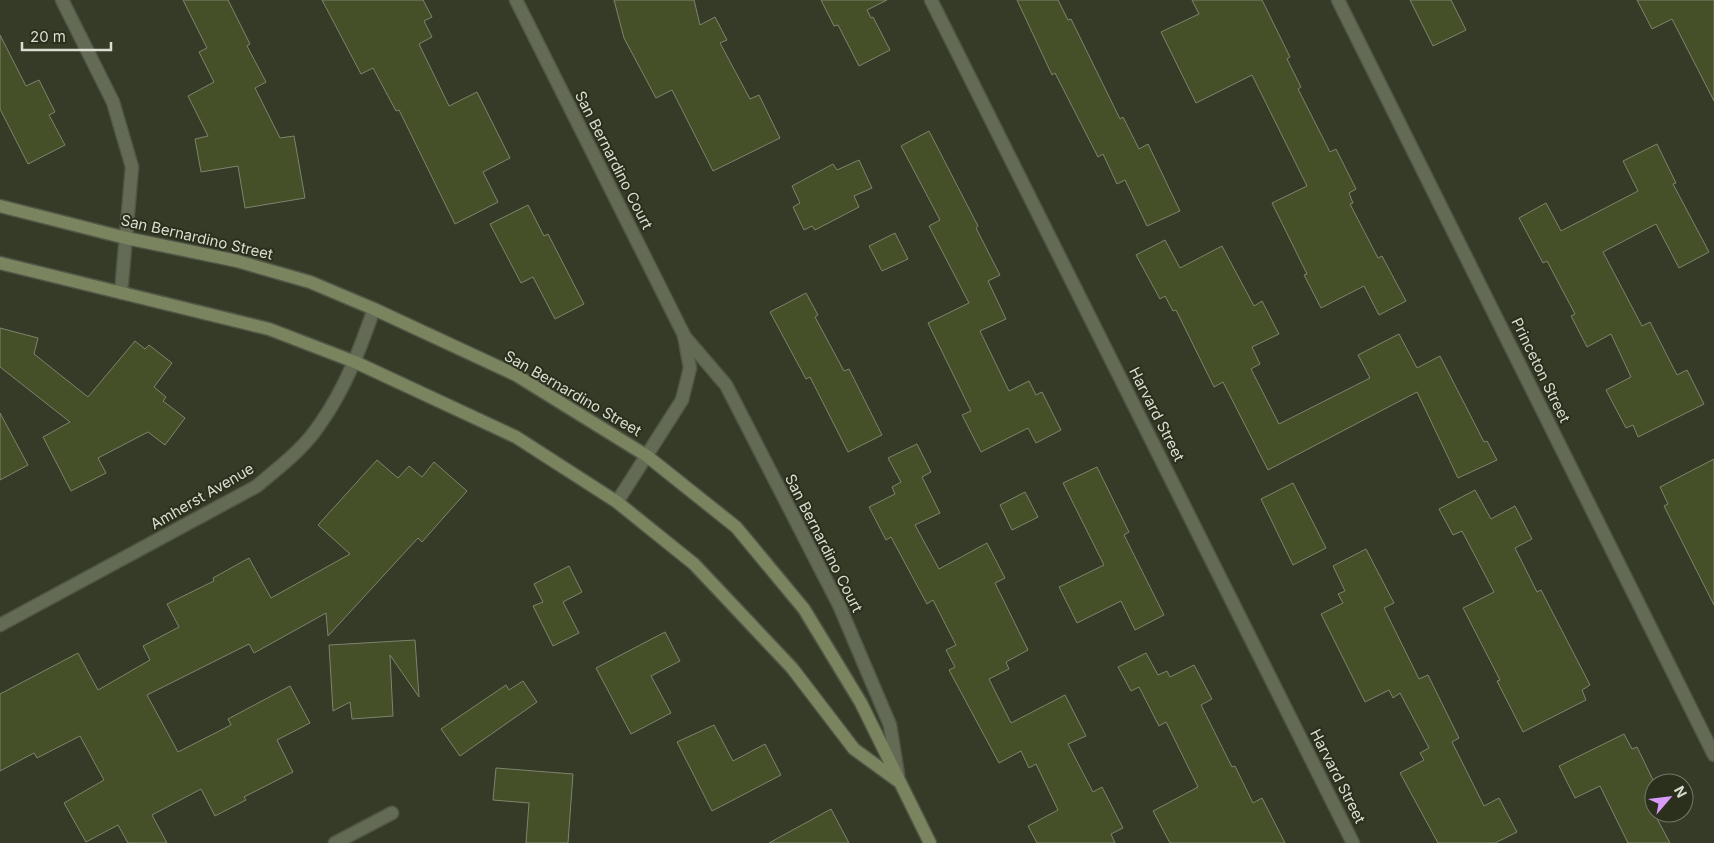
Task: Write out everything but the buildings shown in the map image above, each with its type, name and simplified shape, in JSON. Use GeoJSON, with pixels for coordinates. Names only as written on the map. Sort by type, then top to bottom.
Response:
{"type":"FeatureCollection","features":[{"type":"Feature","properties":{"kind":"main road","name":"San Bernardino Street"},"geometry":{"type":"LineString","coordinates":[[0,206],[126,238],[246,263],[310,282],[374,309],[516,375],[648,456],[736,527],[804,609],[861,703],[930,843]]}},
{"type":"Feature","properties":{"kind":"main road","name":"San Bernardino Street"},"geometry":{"type":"LineString","coordinates":[[0,263],[269,329],[355,362],[516,438],[617,502],[694,564],[792,668],[854,748],[900,782]]}},
{"type":"Feature","properties":{"kind":"street"},"geometry":{"type":"LineString","coordinates":[[62,0],[113,102],[132,167],[121,293]]}},
{"type":"Feature","properties":{"kind":"street","name":"San Bernardino Court"},"geometry":{"type":"LineString","coordinates":[[516,0],[684,335],[726,385],[839,605],[890,724],[900,782]]}},
{"type":"Feature","properties":{"kind":"street","name":"Harvard Street"},"geometry":{"type":"LineString","coordinates":[[931,0],[1353,843]]}},
{"type":"Feature","properties":{"kind":"street","name":"Princeton Street"},"geometry":{"type":"LineString","coordinates":[[1338,0],[1714,756]]}},
{"type":"Feature","properties":{"kind":"street","name":"Amherst Avenue"},"geometry":{"type":"LineString","coordinates":[[0,625],[257,486],[292,456],[320,425],[355,362],[374,309]]}},
{"type":"Feature","properties":{"kind":"street","name":"San Bernardino Court"},"geometry":{"type":"LineString","coordinates":[[617,502],[682,400],[690,368],[684,335]]}},
{"type":"Feature","properties":{"kind":"street"},"geometry":{"type":"LineString","coordinates":[[335,843],[392,813]]}}]}
